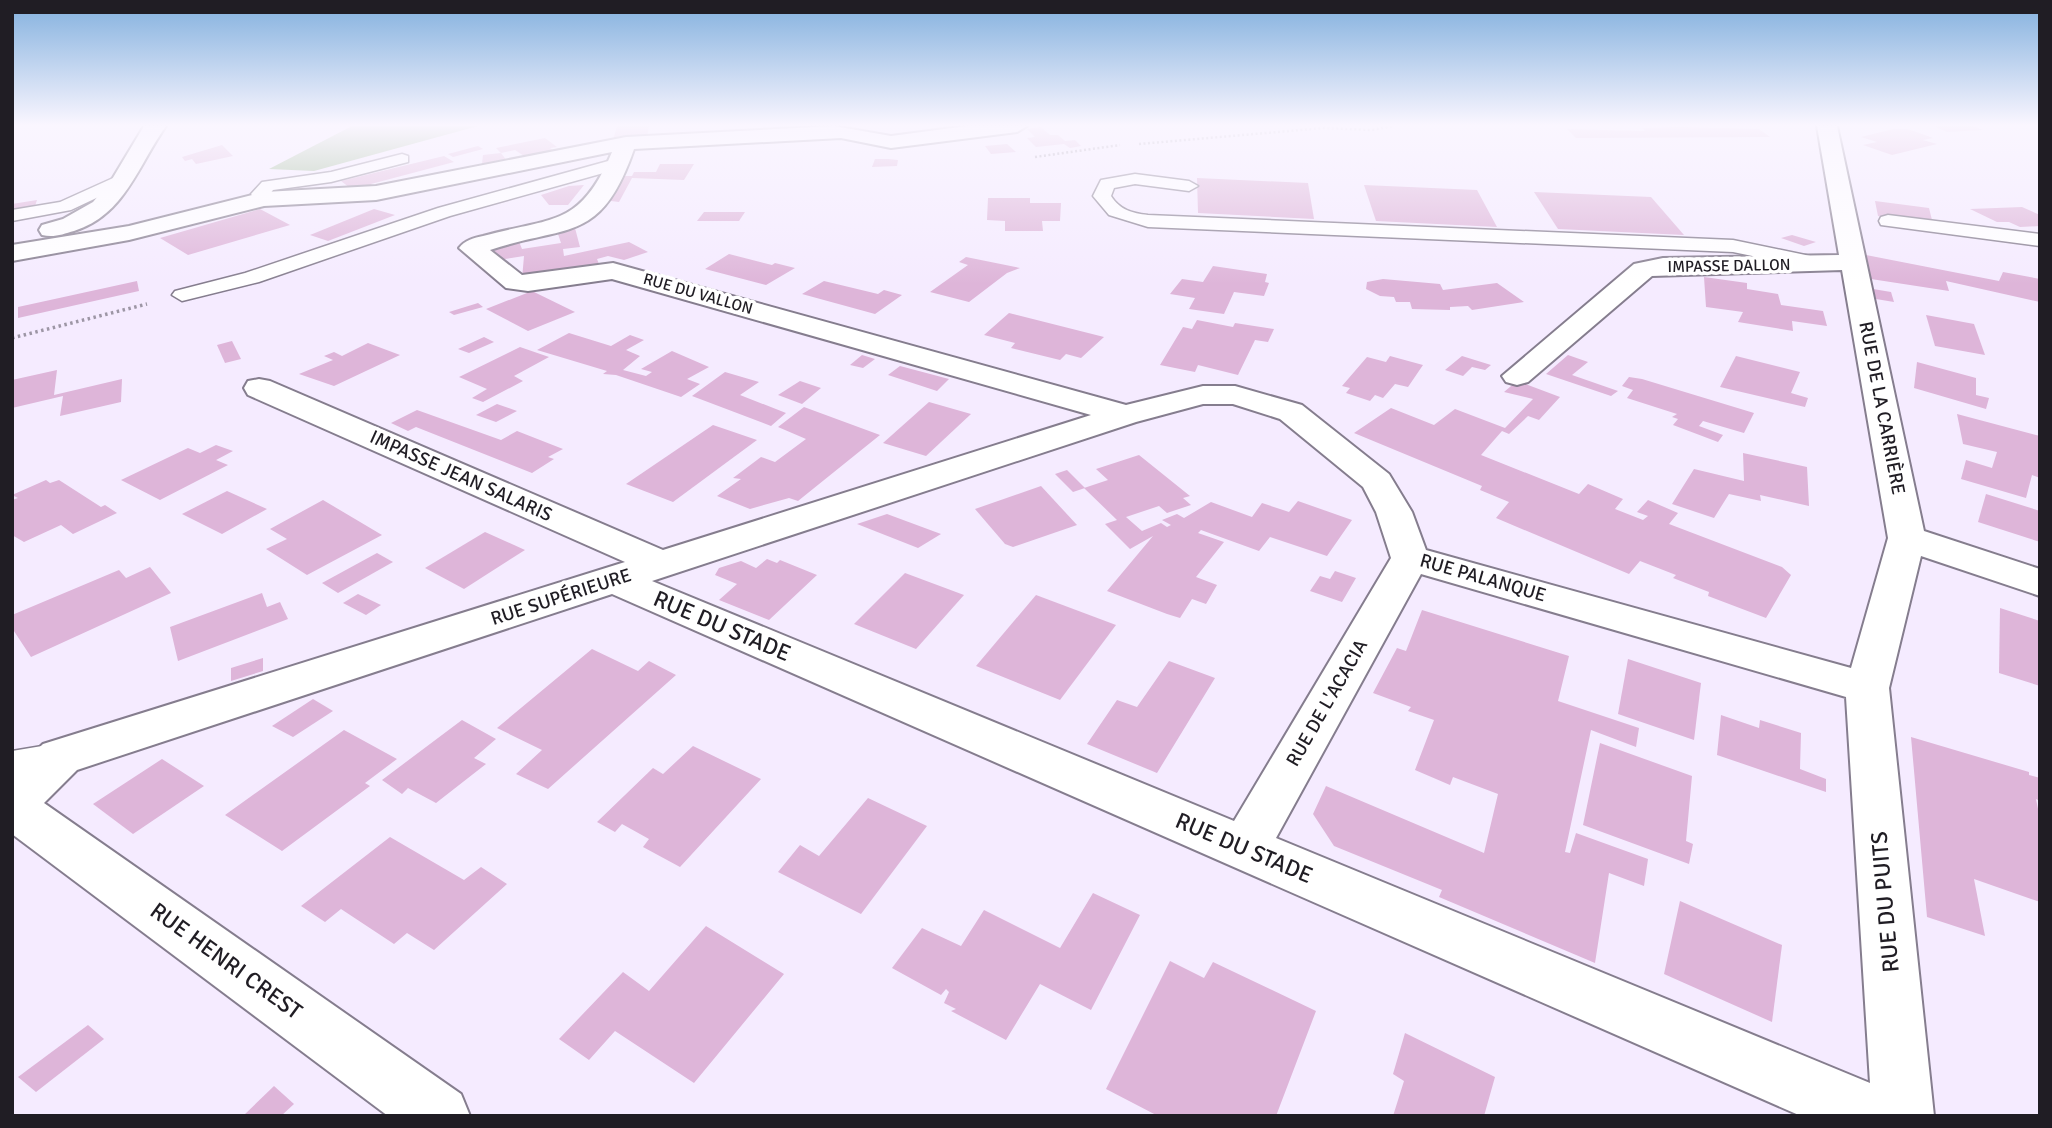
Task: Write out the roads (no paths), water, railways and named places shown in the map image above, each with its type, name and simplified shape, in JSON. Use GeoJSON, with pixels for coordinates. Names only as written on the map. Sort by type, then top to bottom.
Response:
{"type":"FeatureCollection","features":[{"type":"Feature","properties":{"kind":"street"},"geometry":{"type":"LineString","coordinates":[[12,240],[82,221],[110,201],[122,179]]}},
{"type":"Feature","properties":{"kind":"street"},"geometry":{"type":"LineString","coordinates":[[12,253],[129,233],[264,199],[294,195],[376,193],[465,179]]}},
{"type":"Feature","properties":{"kind":"street","name":"RUE DU VALLON"},"geometry":{"type":"LineString","coordinates":[[606,179],[581,217],[562,226],[472,248],[515,282],[528,284],[614,271],[1125,415]]}},
{"type":"Feature","properties":{"kind":"street","name":"RUE DE LA CARRIÈRE"},"geometry":{"type":"LineString","coordinates":[[1837,179],[1907,538],[1867,688]]}},
{"type":"Feature","properties":{"kind":"street","name":"IMPASSE DALLON"},"geometry":{"type":"LineString","coordinates":[[1517,376],[1643,270],[1663,266],[1854,262]]}},
{"type":"Feature","properties":{"kind":"street","name":"IMPASSE JEAN SALARIS"},"geometry":{"type":"LineString","coordinates":[[259,388],[663,564]]}},
{"type":"Feature","properties":{"kind":"street","name":"RUE PALANQUE"},"geometry":{"type":"LineString","coordinates":[[1125,415],[1203,395],[1235,395],[1291,412],[1377,481],[1394,512],[1409,558],[1867,688]]}},
{"type":"Feature","properties":{"kind":"street","name":"RUE SUPÉRIEURE"},"geometry":{"type":"LineString","coordinates":[[12,806],[61,757],[1125,415]]}},
{"type":"Feature","properties":{"kind":"street"},"geometry":{"type":"LineString","coordinates":[[1907,538],[2040,583]]}},
{"type":"Feature","properties":{"kind":"street","name":"RUE DE L'ACACIA"},"geometry":{"type":"LineString","coordinates":[[1245,848],[1409,558]]}},
{"type":"Feature","properties":{"kind":"street","name":"RUE DU STADE"},"geometry":{"type":"LineString","coordinates":[[614,580],[1874,1116]]}},
{"type":"Feature","properties":{"kind":"street","name":"RUE DU PUITS"},"geometry":{"type":"LineString","coordinates":[[1867,688],[1903,1116]]}},
{"type":"Feature","properties":{"kind":"street","name":"RUE HENRI CREST"},"geometry":{"type":"LineString","coordinates":[[12,806],[439,1116]]}},
{"type":"Feature","properties":{"kind":"lane"},"geometry":{"type":"LineString","coordinates":[[12,216],[65,206],[121,179]]}},
{"type":"Feature","properties":{"kind":"lane"},"geometry":{"type":"LineString","coordinates":[[264,199],[260,194],[268,186],[320,179]]}},
{"type":"Feature","properties":{"kind":"lane"},"geometry":{"type":"LineString","coordinates":[[182,295],[251,278],[545,179]]}},
{"type":"Feature","properties":{"kind":"lane"},"geometry":{"type":"LineString","coordinates":[[1189,186],[1142,179],[1118,180],[1107,184],[1102,196],[1109,209],[1148,221],[1733,246],[1820,264]]}},
{"type":"Feature","properties":{"kind":"lane"},"geometry":{"type":"LineString","coordinates":[[1947,228],[1946,216],[2022,230],[2040,229]]}},
{"type":"Feature","properties":{"kind":"lane"},"geometry":{"type":"LineString","coordinates":[[1888,221],[2040,240]]}},
{"type":"Feature","properties":{"kind":"lane"},"geometry":{"type":"LineString","coordinates":[[1903,240],[2040,251]]}},
{"type":"Feature","properties":{"kind":"lane"},"geometry":{"type":"LineString","coordinates":[[12,765],[61,757]]}}]}
